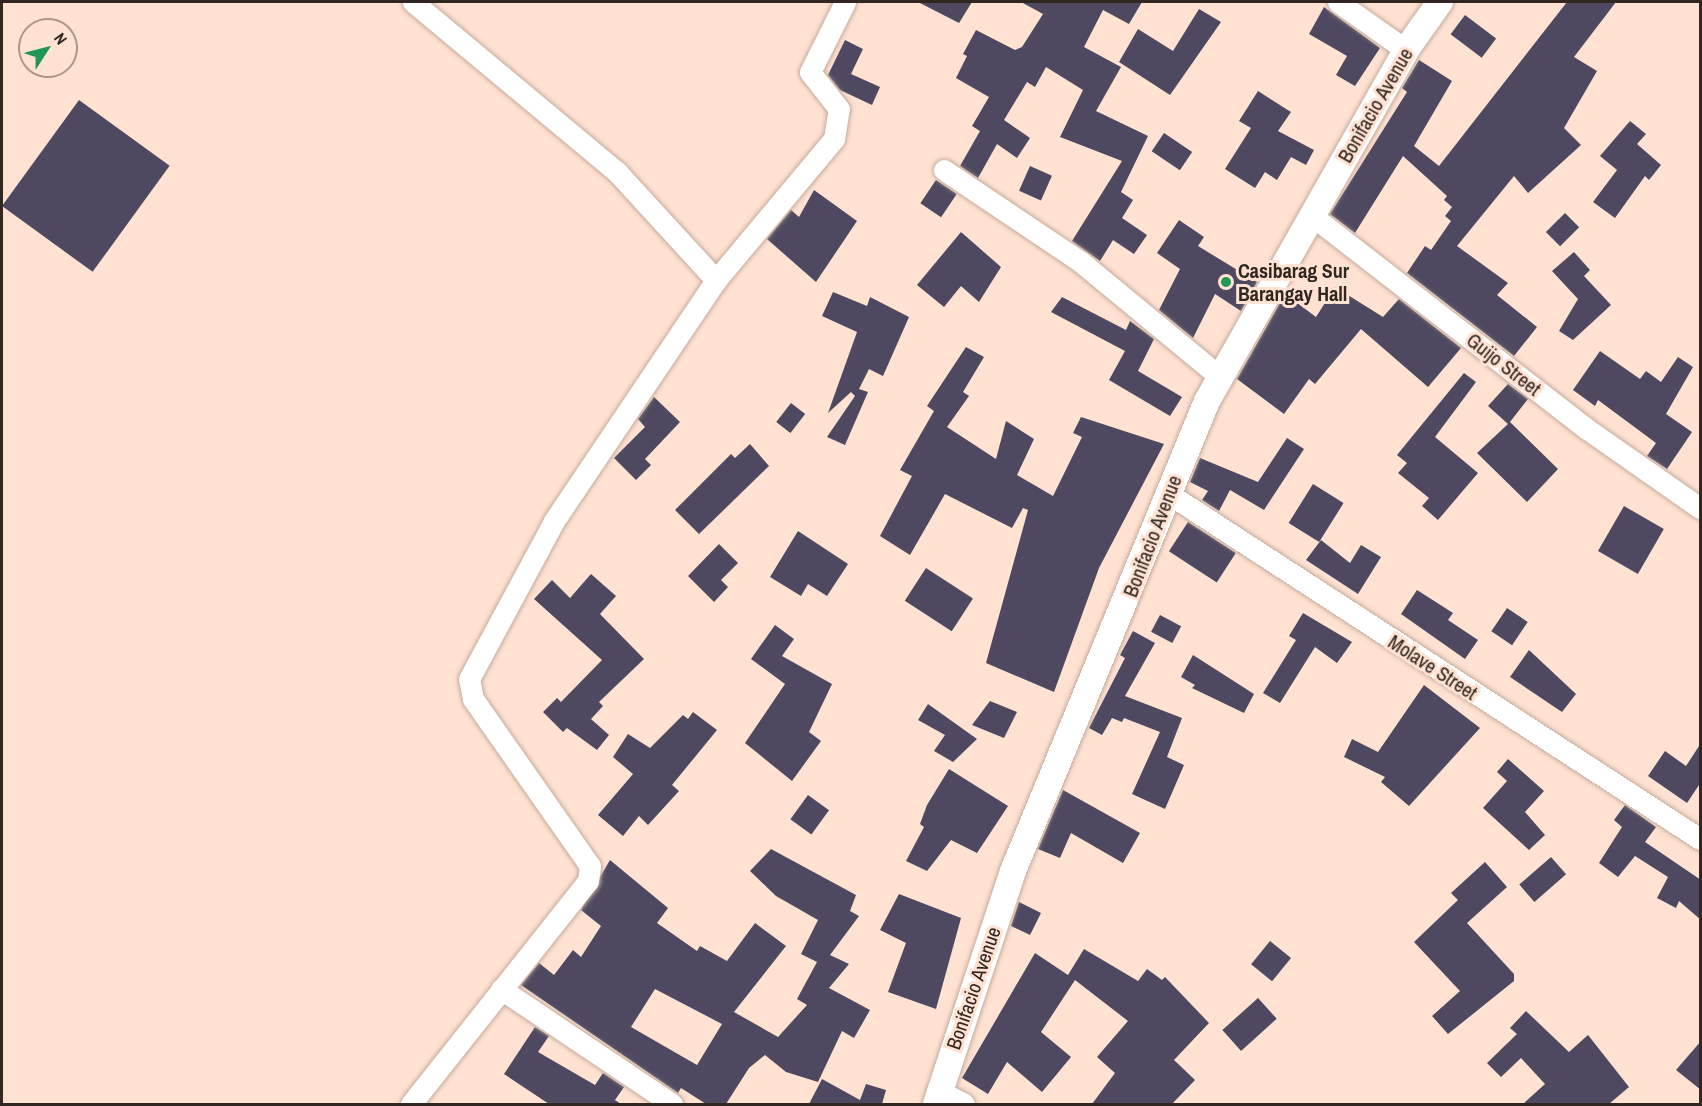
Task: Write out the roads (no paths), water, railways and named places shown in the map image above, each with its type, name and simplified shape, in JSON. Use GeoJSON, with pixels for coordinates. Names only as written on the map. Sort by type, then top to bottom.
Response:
{"type":"FeatureCollection","features":[{"type":"Feature","properties":{"kind":"street"},"geometry":{"type":"LineString","coordinates":[[413,2],[617,172],[716,280]]}},
{"type":"Feature","properties":{"kind":"street"},"geometry":{"type":"LineString","coordinates":[[411,1104],[588,881],[590,866],[473,699],[469,680],[554,521],[716,280],[834,139],[840,109],[810,72],[845,2]]}},
{"type":"Feature","properties":{"kind":"street"},"geometry":{"type":"LineString","coordinates":[[1338,2],[1406,50]]}},
{"type":"Feature","properties":{"kind":"street","name":"Bonifacio Avenue"},"geometry":{"type":"LineString","coordinates":[[937,1097],[1013,871],[1125,605],[1166,492],[1220,377],[1406,50],[1440,2]]}},
{"type":"Feature","properties":{"kind":"street"},"geometry":{"type":"LineString","coordinates":[[944,170],[1081,262],[1220,377]]}},
{"type":"Feature","properties":{"kind":"street","name":"Guijo Street"},"geometry":{"type":"LineString","coordinates":[[1311,215],[1587,429],[1701,508]]}},
{"type":"Feature","properties":{"kind":"street","name":"Molave Street"},"geometry":{"type":"LineString","coordinates":[[1166,492],[1701,839]]}},
{"type":"Feature","properties":{"kind":"street"},"geometry":{"type":"LineString","coordinates":[[501,989],[672,1104]]}},
{"type":"Feature","properties":{"kind":"street"},"geometry":{"type":"LineString","coordinates":[[937,1097],[964,1104]]}},
{"type":"Feature","properties":{"kind":"place","name":"Casibarag Sur Barangay Hall"},"geometry":{"type":"Point","coordinates":[1226,282]}}]}
